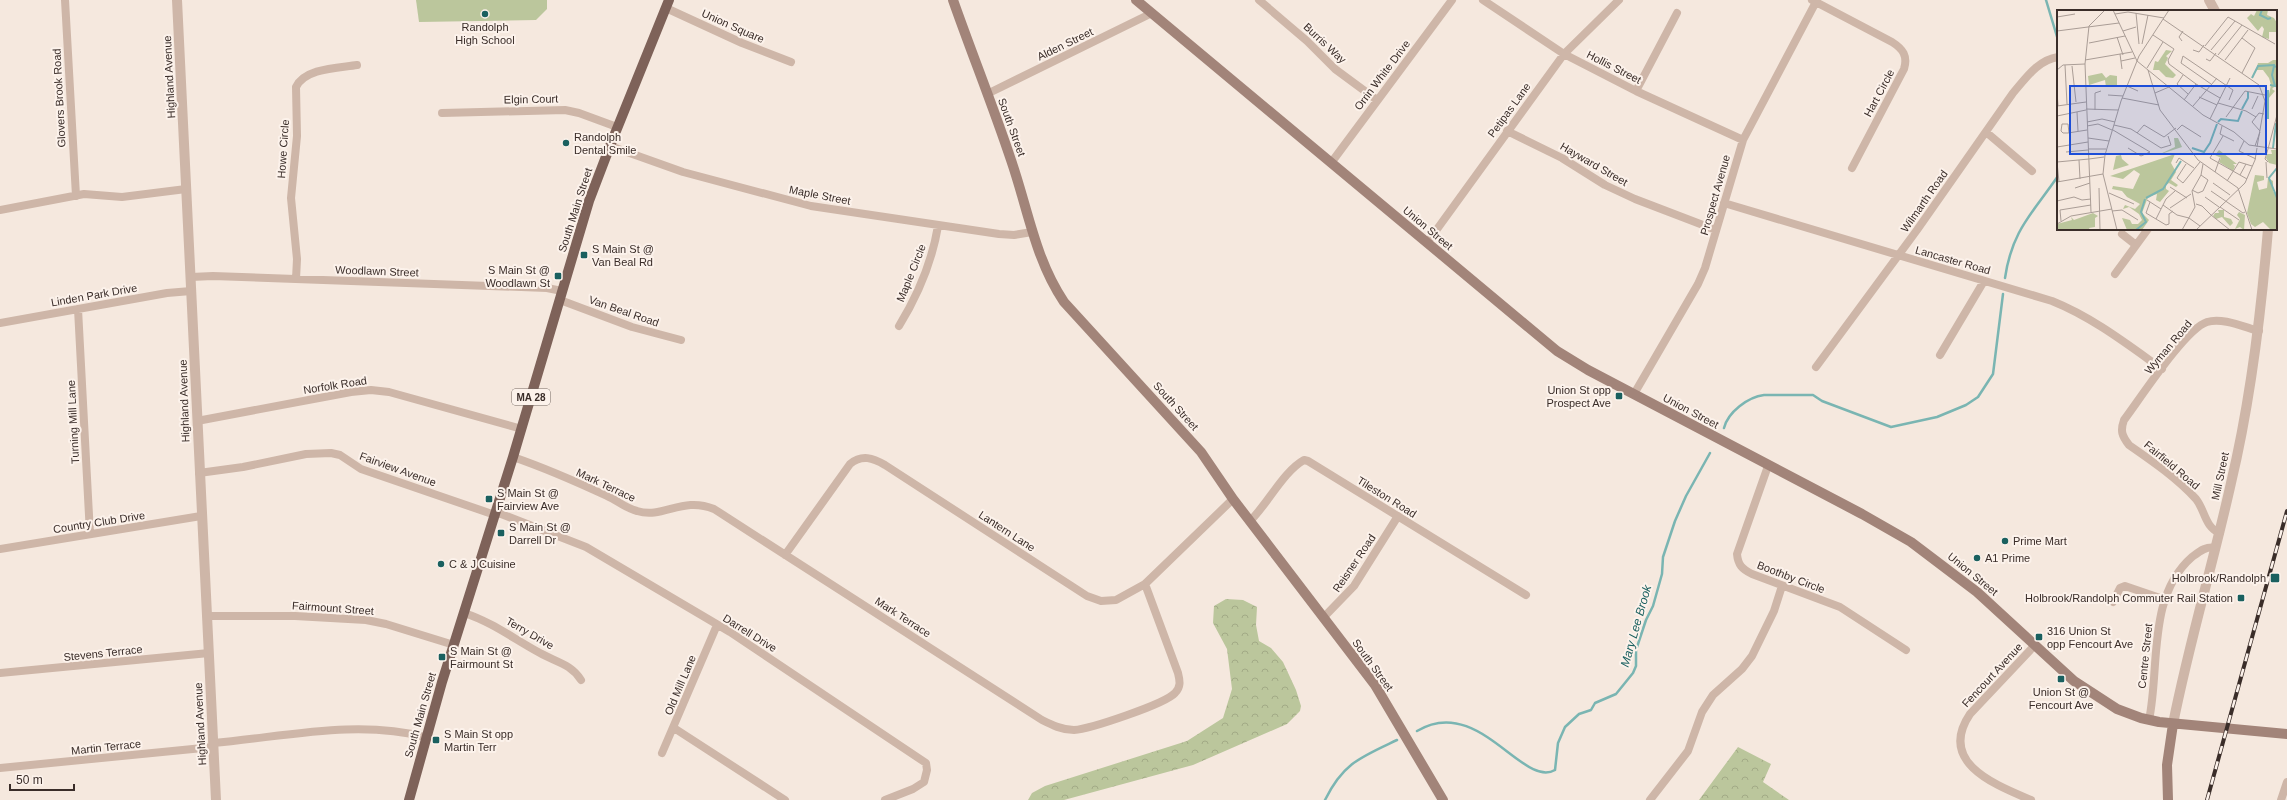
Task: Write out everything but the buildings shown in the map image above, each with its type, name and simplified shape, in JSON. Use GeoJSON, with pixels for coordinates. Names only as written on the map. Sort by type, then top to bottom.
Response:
{"type":"FeatureCollection","features":[{"type":"Feature","properties":{"kind":"main road","name":"South Street"},"geometry":{"type":"LineString","coordinates":[[953,0],[1013,166],[1044,269],[1064,302],[1202,452],[1233,498],[1375,685],[1443,800]]}},
{"type":"Feature","properties":{"kind":"main road","name":"Union Street"},"geometry":{"type":"LineString","coordinates":[[1136,0],[1557,351],[1768,466],[1855,510],[1917,546],[1978,592],[2035,645],[2089,692],[2125,713],[2149,720],[2173,724],[2287,734]]}},
{"type":"Feature","properties":{"kind":"main road","name":"South Main Street"},"geometry":{"type":"LineString","coordinates":[[409,800],[426,737],[522,429],[589,201],[617,127],[668,4]]}},
{"type":"Feature","properties":{"kind":"main road"},"geometry":{"type":"LineString","coordinates":[[2168,800],[2167,765],[2173,724]]}},
{"type":"Feature","properties":{"kind":"street","name":"Glovers Brook Road"},"geometry":{"type":"LineString","coordinates":[[65,0],[76,196]]}},
{"type":"Feature","properties":{"kind":"street","name":"Highland Avenue"},"geometry":{"type":"LineString","coordinates":[[177,0],[216,800]]}},
{"type":"Feature","properties":{"kind":"street","name":"Burris Way"},"geometry":{"type":"LineString","coordinates":[[1259,0],[1307,40],[1335,69],[1377,100]]}},
{"type":"Feature","properties":{"kind":"street","name":"Orrin White Drive"},"geometry":{"type":"LineString","coordinates":[[1331,163],[1452,0]]}},
{"type":"Feature","properties":{"kind":"street","name":"Hollis Street"},"geometry":{"type":"LineString","coordinates":[[1483,0],[1564,54],[1636,91],[1743,140]]}},
{"type":"Feature","properties":{"kind":"street","name":"Petipas Lane"},"geometry":{"type":"LineString","coordinates":[[1427,243],[1564,54],[1619,0]]}},
{"type":"Feature","properties":{"kind":"street"},"geometry":{"type":"LineString","coordinates":[[2209,0],[2214,10]]}},
{"type":"Feature","properties":{"kind":"street","name":"Prospect Avenue"},"geometry":{"type":"LineString","coordinates":[[1634,394],[1698,284],[1705,268],[1743,140],[1815,1]]}},
{"type":"Feature","properties":{"kind":"street","name":"Hart Circle"},"geometry":{"type":"LineString","coordinates":[[1815,1],[1892,42],[1901,48],[1905,55],[1904,69],[1852,168]]}},
{"type":"Feature","properties":{"kind":"street","name":"Union Square"},"geometry":{"type":"LineString","coordinates":[[668,4],[742,43],[791,62]]}},
{"type":"Feature","properties":{"kind":"street"},"geometry":{"type":"LineString","coordinates":[[1636,91],[1677,12]]}},
{"type":"Feature","properties":{"kind":"street","name":"Alden Street"},"geometry":{"type":"LineString","coordinates":[[987,94],[1152,13]]}},
{"type":"Feature","properties":{"kind":"street","name":"Wilmarth Road"},"geometry":{"type":"LineString","coordinates":[[1816,367],[2030,72],[2042,63],[2057,57]]}},
{"type":"Feature","properties":{"kind":"street","name":"Howe Circle"},"geometry":{"type":"LineString","coordinates":[[296,279],[297,259],[291,198],[297,136],[296,88],[299,81],[309,74],[357,65]]}},
{"type":"Feature","properties":{"kind":"street","name":"Elgin Court"},"geometry":{"type":"LineString","coordinates":[[442,113],[565,110],[579,113],[617,127]]}},
{"type":"Feature","properties":{"kind":"street","name":"Hayward Street"},"geometry":{"type":"LineString","coordinates":[[1507,131],[1562,158],[1605,185],[1634,199],[1716,230]]}},
{"type":"Feature","properties":{"kind":"street"},"geometry":{"type":"LineString","coordinates":[[1986,132],[2032,170]]}},
{"type":"Feature","properties":{"kind":"street","name":"Maple Street"},"geometry":{"type":"LineString","coordinates":[[610,146],[675,170],[821,208],[1007,235],[1032,232]]}},
{"type":"Feature","properties":{"kind":"street"},"geometry":{"type":"LineString","coordinates":[[0,210],[91,194],[122,197],[186,189]]}},
{"type":"Feature","properties":{"kind":"street","name":"Lancaster Road"},"geometry":{"type":"LineString","coordinates":[[1724,203],[2072,309],[2162,369]]}},
{"type":"Feature","properties":{"kind":"street","name":"Maple Circle"},"geometry":{"type":"LineString","coordinates":[[899,326],[924,278],[934,246],[938,226]]}},
{"type":"Feature","properties":{"kind":"street"},"geometry":{"type":"LineString","coordinates":[[2114,274],[2147,230]]}},
{"type":"Feature","properties":{"kind":"street","name":"Mill Street"},"geometry":{"type":"LineString","coordinates":[[2173,724],[2181,685],[2220,533],[2250,389],[2259,331],[2268,230]]}},
{"type":"Feature","properties":{"kind":"street"},"geometry":{"type":"LineString","coordinates":[[2122,234],[2136,245]]}},
{"type":"Feature","properties":{"kind":"street","name":"Woodlawn Street"},"geometry":{"type":"LineString","coordinates":[[190,277],[213,276],[547,288],[561,295]]}},
{"type":"Feature","properties":{"kind":"street"},"geometry":{"type":"LineString","coordinates":[[1940,355],[1984,281]]}},
{"type":"Feature","properties":{"kind":"street","name":"Linden Park Drive"},"geometry":{"type":"LineString","coordinates":[[0,323],[167,293],[191,291]]}},
{"type":"Feature","properties":{"kind":"street","name":"Van Beal Road"},"geometry":{"type":"LineString","coordinates":[[561,295],[632,327],[681,340]]}},
{"type":"Feature","properties":{"kind":"street","name":"Turning Mill Lane"},"geometry":{"type":"LineString","coordinates":[[78,309],[90,534]]}},
{"type":"Feature","properties":{"kind":"street","name":"Wyman Road"},"geometry":{"type":"LineString","coordinates":[[2122,434],[2124,420],[2162,369],[2194,331],[2208,322],[2224,322],[2259,331]]}},
{"type":"Feature","properties":{"kind":"street","name":"Norfolk Road"},"geometry":{"type":"LineString","coordinates":[[197,421],[371,390],[402,395],[522,429]]}},
{"type":"Feature","properties":{"kind":"street","name":"Fairfield Road"},"geometry":{"type":"LineString","coordinates":[[2122,434],[2129,445],[2189,491],[2202,510],[2210,528],[2220,533]]}},
{"type":"Feature","properties":{"kind":"street","name":"Fairview Avenue"},"geometry":{"type":"LineString","coordinates":[[199,473],[243,467],[306,454],[331,453],[340,455],[360,469],[496,514]]}},
{"type":"Feature","properties":{"kind":"street","name":"Mark Terrace"},"geometry":{"type":"LineString","coordinates":[[513,457],[605,495],[636,511],[656,512],[687,504],[709,507],[1042,720],[1061,728],[1072,730],[1090,726],[1159,702],[1172,696],[1178,690],[1180,680],[1178,673],[1145,584]]}},
{"type":"Feature","properties":{"kind":"street","name":"Lantern Lane"},"geometry":{"type":"LineString","coordinates":[[785,555],[850,464],[859,459],[865,458],[885,465],[1092,598],[1106,601],[1116,600],[1145,584],[1233,498]]}},
{"type":"Feature","properties":{"kind":"street","name":"Tileston Road"},"geometry":{"type":"LineString","coordinates":[[1251,520],[1263,508],[1293,468],[1304,460],[1312,463],[1526,594]]}},
{"type":"Feature","properties":{"kind":"street","name":"Boothby Circle"},"geometry":{"type":"LineString","coordinates":[[1768,466],[1737,554],[1738,562],[1742,569],[1840,608],[1906,650]]}},
{"type":"Feature","properties":{"kind":"street","name":"Darrell Drive"},"geometry":{"type":"LineString","coordinates":[[496,514],[586,547],[717,625],[926,763],[927,770],[924,782],[913,789],[885,800]]}},
{"type":"Feature","properties":{"kind":"street","name":"Country Club Drive"},"geometry":{"type":"LineString","coordinates":[[0,549],[201,516]]}},
{"type":"Feature","properties":{"kind":"street","name":"Reisner Road"},"geometry":{"type":"LineString","coordinates":[[1323,618],[1354,586],[1398,516]]}},
{"type":"Feature","properties":{"kind":"street","name":"Centre Street"},"geometry":{"type":"LineString","coordinates":[[2149,720],[2153,699],[2157,639],[2166,600],[2175,577],[2184,565],[2202,549],[2208,547],[2216,548]]}},
{"type":"Feature","properties":{"kind":"street"},"geometry":{"type":"LineString","coordinates":[[1650,800],[1688,751],[1702,712],[1713,695],[1742,669],[1752,656],[1774,611],[1782,586]]}},
{"type":"Feature","properties":{"kind":"street"},"geometry":{"type":"LineString","coordinates":[[2113,602],[2120,588],[2125,586],[2166,600]]}},
{"type":"Feature","properties":{"kind":"street","name":"Terry Drive"},"geometry":{"type":"LineString","coordinates":[[464,613],[490,622],[541,654],[567,666],[581,680]]}},
{"type":"Feature","properties":{"kind":"street","name":"Fairmount Street"},"geometry":{"type":"LineString","coordinates":[[207,616],[295,616],[366,620],[386,624],[454,645]]}},
{"type":"Feature","properties":{"kind":"street","name":"Old Mill Lane"},"geometry":{"type":"LineString","coordinates":[[662,753],[717,625]]}},
{"type":"Feature","properties":{"kind":"street","name":"Fencourt Avenue"},"geometry":{"type":"LineString","coordinates":[[2031,800],[1995,784],[1975,771],[1963,754],[1960,741],[1964,723],[1970,714],[2035,645]]}},
{"type":"Feature","properties":{"kind":"street","name":"Stevens Terrace"},"geometry":{"type":"LineString","coordinates":[[0,673],[209,653]]}},
{"type":"Feature","properties":{"kind":"street"},"geometry":{"type":"LineString","coordinates":[[674,728],[785,800]]}},
{"type":"Feature","properties":{"kind":"street","name":"Martin Terrace"},"geometry":{"type":"LineString","coordinates":[[0,768],[353,730],[398,730],[426,737]]}},
{"type":"Feature","properties":{"kind":"street"},"geometry":{"type":"LineString","coordinates":[[2281,800],[2287,782]]}},
{"type":"Feature","properties":{"kind":"green space"},"geometry":{"type":"Polygon","coordinates":[[[416,0],[547,0],[547,9],[536,20],[419,22],[416,0]]]}},
{"type":"Feature","properties":{"kind":"green space"},"geometry":{"type":"Polygon","coordinates":[[[1226,599],[1243,600],[1257,607],[1256,625],[1259,641],[1271,648],[1283,662],[1296,690],[1301,706],[1300,711],[1287,724],[1193,765],[1064,800],[1028,800],[1032,793],[1045,786],[1187,741],[1223,718],[1232,689],[1227,649],[1213,623],[1214,606],[1226,599]]]}},
{"type":"Feature","properties":{"kind":"green space"},"geometry":{"type":"Polygon","coordinates":[[[1738,747],[1771,764],[1763,782],[1789,800],[1699,800],[1738,747]]]}},
{"type":"Feature","properties":{"kind":"waterway","name":"Mary Lee Brook"},"geometry":{"type":"LineString","coordinates":[[2046,0],[2057,37]]}},
{"type":"Feature","properties":{"kind":"waterway","name":"Mary Lee Brook"},"geometry":{"type":"LineString","coordinates":[[2005,278],[2008,261],[2024,223],[2057,177]]}},
{"type":"Feature","properties":{"kind":"waterway","name":"Mary Lee Brook"},"geometry":{"type":"LineString","coordinates":[[1724,428],[1730,416],[1740,406],[1758,396],[1764,395],[1813,395],[1822,401],[1891,427],[1937,417],[1966,405],[1978,397],[1993,374],[2003,294]]}},
{"type":"Feature","properties":{"kind":"waterway","name":"Mary Lee Brook"},"geometry":{"type":"LineString","coordinates":[[1417,731],[1439,723],[1460,724],[1479,732],[1529,767],[1542,772],[1555,770],[1558,743],[1565,727],[1579,714],[1591,710],[1595,703],[1616,694],[1633,673],[1636,666],[1636,650],[1646,620],[1653,606],[1662,574],[1663,557],[1675,521],[1686,496],[1710,453]]}},
{"type":"Feature","properties":{"kind":"waterway","name":"Mary Lee Brook"},"geometry":{"type":"LineString","coordinates":[[1325,800],[1339,777],[1354,762],[1397,740]]}},
{"type":"Feature","properties":{"kind":"railway"},"geometry":{"type":"LineString","coordinates":[[2207,800],[2287,511]]}},
{"type":"Feature","properties":{"kind":"place","name":"Randolph High School"},"geometry":{"type":"Point","coordinates":[485,14]}},
{"type":"Feature","properties":{"kind":"place","name":"Randolph Dental Smile"},"geometry":{"type":"Point","coordinates":[566,143]}},
{"type":"Feature","properties":{"kind":"place","name":"S Main St @ Van Beal Rd"},"geometry":{"type":"Point","coordinates":[584,255]}},
{"type":"Feature","properties":{"kind":"place","name":"S Main St @ Woodlawn St"},"geometry":{"type":"Point","coordinates":[558,276]}},
{"type":"Feature","properties":{"kind":"place","name":"Union St opp Prospect Ave"},"geometry":{"type":"Point","coordinates":[1619,396]}},
{"type":"Feature","properties":{"kind":"place","name":"S Main St @ Fairview Ave"},"geometry":{"type":"Point","coordinates":[489,499]}},
{"type":"Feature","properties":{"kind":"place","name":"S Main St @ Darrell Dr"},"geometry":{"type":"Point","coordinates":[501,533]}},
{"type":"Feature","properties":{"kind":"place","name":"Prime Mart"},"geometry":{"type":"Point","coordinates":[2005,541]}},
{"type":"Feature","properties":{"kind":"place","name":"A1 Prime"},"geometry":{"type":"Point","coordinates":[1977,558]}},
{"type":"Feature","properties":{"kind":"place","name":"C & J Cuisine"},"geometry":{"type":"Point","coordinates":[441,564]}},
{"type":"Feature","properties":{"kind":"place","name":"Holbrook/Randolph"},"geometry":{"type":"Point","coordinates":[2275,578]}},
{"type":"Feature","properties":{"kind":"place","name":"Holbrook/Randolph Commuter Rail Station"},"geometry":{"type":"Point","coordinates":[2241,598]}},
{"type":"Feature","properties":{"kind":"place","name":"316 Union St opp Fencourt Ave"},"geometry":{"type":"Point","coordinates":[2039,637]}},
{"type":"Feature","properties":{"kind":"place","name":"S Main St @ Fairmount St"},"geometry":{"type":"Point","coordinates":[442,657]}},
{"type":"Feature","properties":{"kind":"place","name":"Union St @ Fencourt Ave"},"geometry":{"type":"Point","coordinates":[2061,679]}},
{"type":"Feature","properties":{"kind":"place","name":"S Main St opp Martin Terr"},"geometry":{"type":"Point","coordinates":[436,740]}}]}
